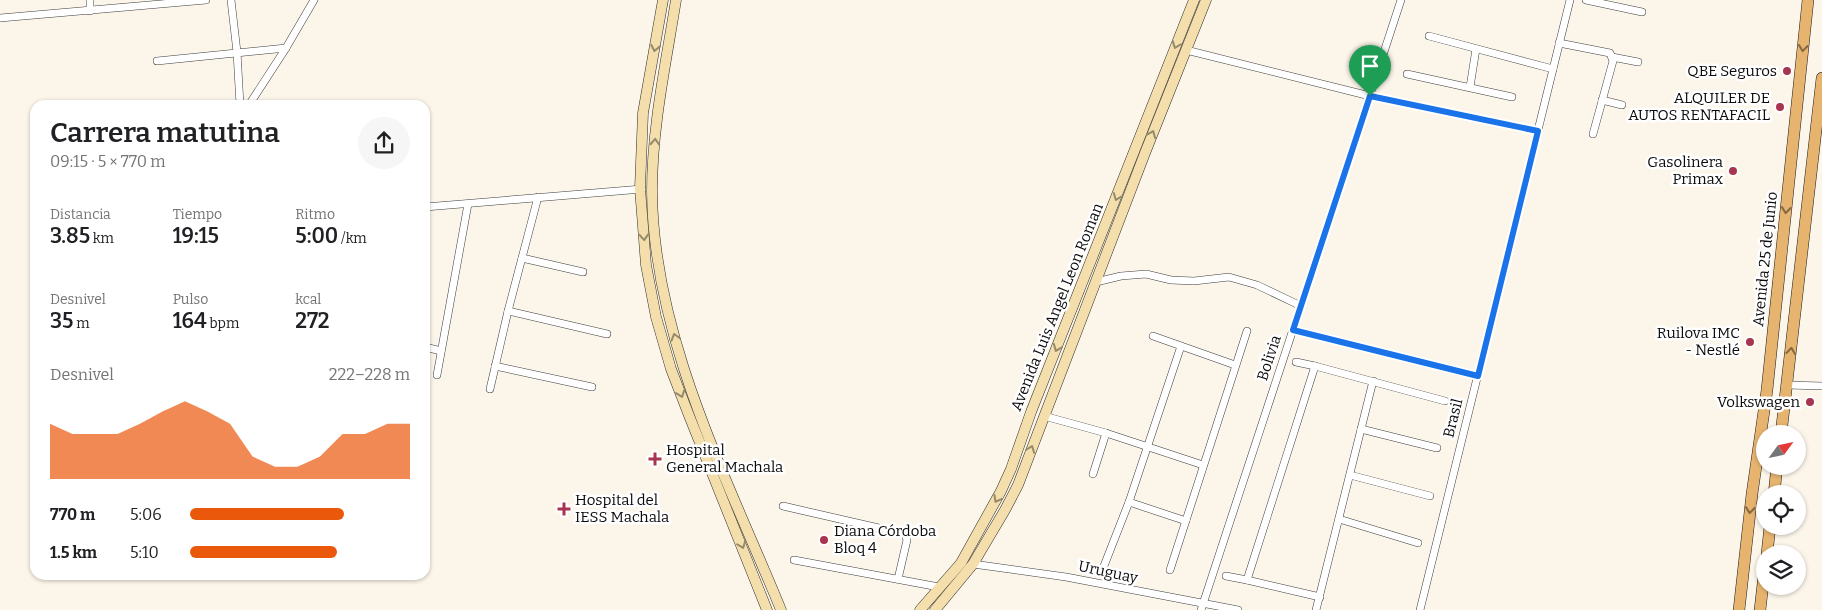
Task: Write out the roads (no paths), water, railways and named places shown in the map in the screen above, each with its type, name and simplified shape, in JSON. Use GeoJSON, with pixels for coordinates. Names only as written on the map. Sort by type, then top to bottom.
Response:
{"type":"FeatureCollection","features":[{"type":"Feature","properties":{"kind":"main road"},"geometry":{"type":"LineString","coordinates":[[663,0],[643,113],[640,188],[646,265],[656,317],[672,369],[767,610]]}},
{"type":"Feature","properties":{"kind":"main road"},"geometry":{"type":"LineString","coordinates":[[676,0],[656,132],[652,191],[658,265],[682,365],[714,450],[782,610]]}},
{"type":"Feature","properties":{"kind":"main road","name":"Avenida Luis Angel Leon Roman"},"geometry":{"type":"LineString","coordinates":[[920,610],[961,563],[1001,491],[1011,469],[1194,0]]}},
{"type":"Feature","properties":{"kind":"main road","name":"Avenida Luis Angel Leon Roman"},"geometry":{"type":"LineString","coordinates":[[935,610],[973,564],[1010,502],[1206,0]]}},
{"type":"Feature","properties":{"kind":"main road","name":"Avenida 25 de Junio"},"geometry":{"type":"LineString","coordinates":[[1739,610],[1752,494],[1767,390],[1808,0]]}},
{"type":"Feature","properties":{"kind":"main road"},"geometry":{"type":"LineString","coordinates":[[1783,425],[1822,78]]}},
{"type":"Feature","properties":{"kind":"main road"},"geometry":{"type":"LineString","coordinates":[[1102,266],[1098,268],[1096,264],[1107,234],[1110,217]]}},
{"type":"Feature","properties":{"kind":"main road"},"geometry":{"type":"LineString","coordinates":[[1086,278],[1096,282]]}},
{"type":"Feature","properties":{"kind":"main road"},"geometry":{"type":"LineString","coordinates":[[1076,332],[1076,319],[1085,297],[1081,294],[1078,297]]}},
{"type":"Feature","properties":{"kind":"main road"},"geometry":{"type":"LineString","coordinates":[[1775,314],[1774,374],[1778,383],[1788,384]]}},
{"type":"Feature","properties":{"kind":"main road"},"geometry":{"type":"LineString","coordinates":[[1760,610],[1762,595]]}},
{"type":"Feature","properties":{"kind":"street"},"geometry":{"type":"LineString","coordinates":[[90,0],[90,11]]}},
{"type":"Feature","properties":{"kind":"street"},"geometry":{"type":"LineString","coordinates":[[0,18],[206,0]]}},
{"type":"Feature","properties":{"kind":"street"},"geometry":{"type":"LineString","coordinates":[[231,0],[240,100]]}},
{"type":"Feature","properties":{"kind":"street"},"geometry":{"type":"LineString","coordinates":[[252,100],[314,0]]}},
{"type":"Feature","properties":{"kind":"street","name":"Bolivia"},"geometry":{"type":"LineString","coordinates":[[1202,607],[1401,0]]}},
{"type":"Feature","properties":{"kind":"street","name":"Brasil"},"geometry":{"type":"LineString","coordinates":[[1420,610],[1570,0]]}},
{"type":"Feature","properties":{"kind":"street"},"geometry":{"type":"LineString","coordinates":[[1586,0],[1642,12]]}},
{"type":"Feature","properties":{"kind":"street"},"geometry":{"type":"LineString","coordinates":[[1429,36],[1553,69]]}},
{"type":"Feature","properties":{"kind":"street"},"geometry":{"type":"LineString","coordinates":[[1560,43],[1610,53],[1612,56],[1638,62]]}},
{"type":"Feature","properties":{"kind":"street"},"geometry":{"type":"LineString","coordinates":[[157,61],[286,48]]}},
{"type":"Feature","properties":{"kind":"street"},"geometry":{"type":"LineString","coordinates":[[1470,87],[1476,49]]}},
{"type":"Feature","properties":{"kind":"street"},"geometry":{"type":"LineString","coordinates":[[1186,50],[1370,96],[1538,131]]}},
{"type":"Feature","properties":{"kind":"street"},"geometry":{"type":"LineString","coordinates":[[1593,134],[1613,61],[1612,56]]}},
{"type":"Feature","properties":{"kind":"street"},"geometry":{"type":"LineString","coordinates":[[1407,74],[1512,97]]}},
{"type":"Feature","properties":{"kind":"street"},"geometry":{"type":"LineString","coordinates":[[1602,100],[1622,105]]}},
{"type":"Feature","properties":{"kind":"street"},"geometry":{"type":"LineString","coordinates":[[430,208],[640,188],[652,191]]}},
{"type":"Feature","properties":{"kind":"street"},"geometry":{"type":"LineString","coordinates":[[490,389],[538,197]]}},
{"type":"Feature","properties":{"kind":"street"},"geometry":{"type":"LineString","coordinates":[[437,375],[468,204]]}},
{"type":"Feature","properties":{"kind":"street"},"geometry":{"type":"LineString","coordinates":[[522,258],[583,272]]}},
{"type":"Feature","properties":{"kind":"street"},"geometry":{"type":"LineString","coordinates":[[1096,282],[1121,276],[1146,274],[1171,280],[1194,281],[1229,278],[1256,285],[1301,306]]}},
{"type":"Feature","properties":{"kind":"street"},"geometry":{"type":"LineString","coordinates":[[508,311],[607,334]]}},
{"type":"Feature","properties":{"kind":"street"},"geometry":{"type":"LineString","coordinates":[[1170,570],[1247,330]]}},
{"type":"Feature","properties":{"kind":"street"},"geometry":{"type":"LineString","coordinates":[[1293,330],[1478,376]]}},
{"type":"Feature","properties":{"kind":"street"},"geometry":{"type":"LineString","coordinates":[[1153,336],[1235,365]]}},
{"type":"Feature","properties":{"kind":"street"},"geometry":{"type":"LineString","coordinates":[[1102,571],[1147,448],[1181,346]]}},
{"type":"Feature","properties":{"kind":"street"},"geometry":{"type":"LineString","coordinates":[[430,348],[441,351]]}},
{"type":"Feature","properties":{"kind":"street"},"geometry":{"type":"LineString","coordinates":[[1296,362],[1445,401]]}},
{"type":"Feature","properties":{"kind":"street"},"geometry":{"type":"LineString","coordinates":[[495,366],[592,387]]}},
{"type":"Feature","properties":{"kind":"street"},"geometry":{"type":"LineString","coordinates":[[1247,580],[1315,366]]}},
{"type":"Feature","properties":{"kind":"street"},"geometry":{"type":"LineString","coordinates":[[1316,610],[1373,381]]}},
{"type":"Feature","properties":{"kind":"street"},"geometry":{"type":"LineString","coordinates":[[1788,384],[1822,386]]}},
{"type":"Feature","properties":{"kind":"street"},"geometry":{"type":"LineString","coordinates":[[1044,416],[1106,433],[1203,465]]}},
{"type":"Feature","properties":{"kind":"street"},"geometry":{"type":"LineString","coordinates":[[1361,429],[1437,448]]}},
{"type":"Feature","properties":{"kind":"street"},"geometry":{"type":"LineString","coordinates":[[1093,474],[1106,433]]}},
{"type":"Feature","properties":{"kind":"street"},"geometry":{"type":"LineString","coordinates":[[1350,475],[1430,496]]}},
{"type":"Feature","properties":{"kind":"street"},"geometry":{"type":"LineString","coordinates":[[1128,502],[1186,521]]}},
{"type":"Feature","properties":{"kind":"street"},"geometry":{"type":"LineString","coordinates":[[783,506],[905,534],[907,540],[898,579]]}},
{"type":"Feature","properties":{"kind":"street"},"geometry":{"type":"LineString","coordinates":[[1339,519],[1418,544]]}},
{"type":"Feature","properties":{"kind":"street"},"geometry":{"type":"LineString","coordinates":[[794,560],[940,587]]}},
{"type":"Feature","properties":{"kind":"street","name":"Uruguay"},"geometry":{"type":"LineString","coordinates":[[973,564],[1066,577],[1202,607],[1238,610]]}},
{"type":"Feature","properties":{"kind":"street"},"geometry":{"type":"LineString","coordinates":[[1226,576],[1320,597]]}},
{"type":"Feature","properties":{"kind":"place","name":"QBE Seguros"},"geometry":{"type":"Point","coordinates":[1787,71]}},
{"type":"Feature","properties":{"kind":"place","name":"ALQUILER DE AUTOS RENTAFACIL"},"geometry":{"type":"Point","coordinates":[1780,107]}},
{"type":"Feature","properties":{"kind":"place","name":"Gasolinera Primax"},"geometry":{"type":"Point","coordinates":[1733,171]}},
{"type":"Feature","properties":{"kind":"place","name":"Ruilova IMC - Nestlé"},"geometry":{"type":"Point","coordinates":[1750,342]}},
{"type":"Feature","properties":{"kind":"place","name":"Volkswagen"},"geometry":{"type":"Point","coordinates":[1810,402]}},
{"type":"Feature","properties":{"kind":"place","name":"Hospital General Machala"},"geometry":{"type":"Point","coordinates":[655,459]}},
{"type":"Feature","properties":{"kind":"place","name":"Hospital del IESS Machala"},"geometry":{"type":"Point","coordinates":[564,509]}},
{"type":"Feature","properties":{"kind":"place","name":"Diana Córdoba Bloq 4"},"geometry":{"type":"Point","coordinates":[824,540]}}]}
